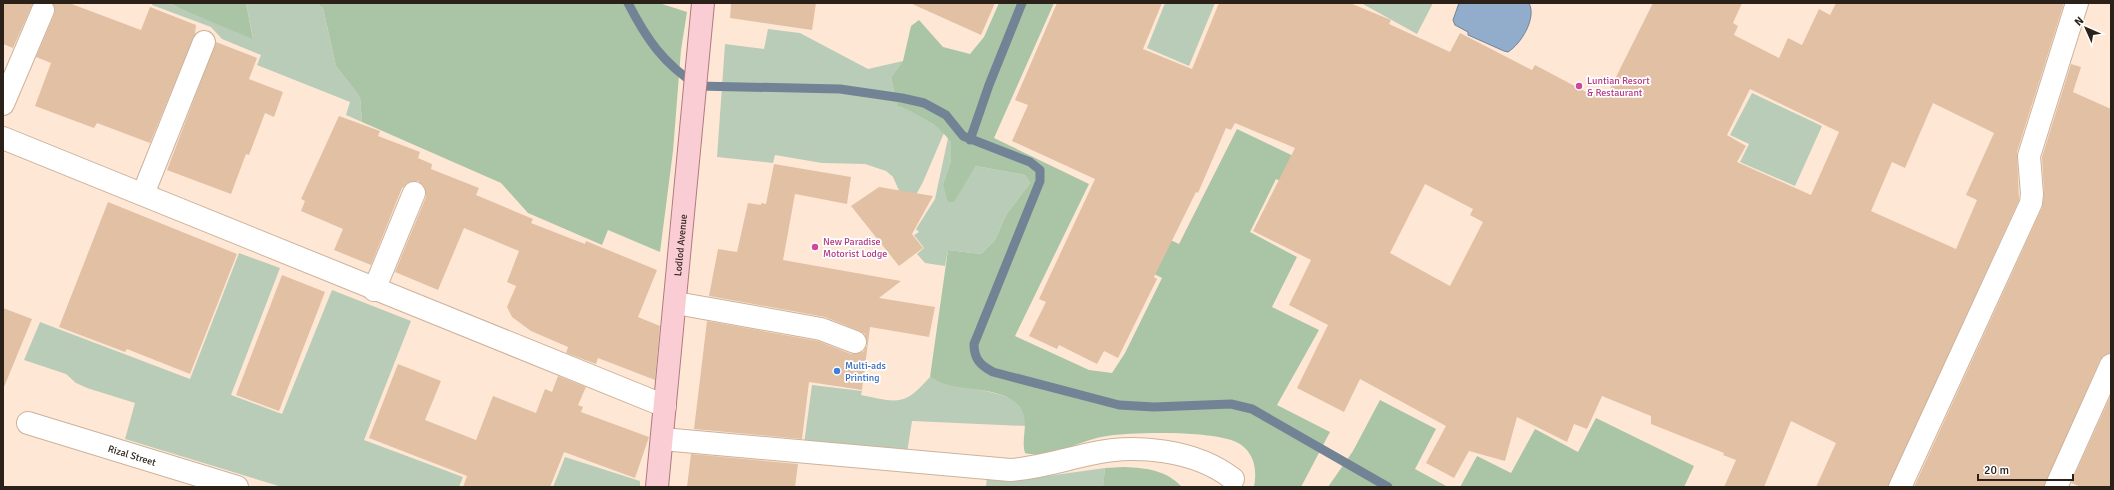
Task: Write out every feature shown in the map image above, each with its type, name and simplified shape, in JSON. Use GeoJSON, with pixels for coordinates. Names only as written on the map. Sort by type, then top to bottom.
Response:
{"type":"FeatureCollection","features":[{"type":"Feature","properties":{"kind":"main road","name":"Lodlod Avenue"},"geometry":{"type":"LineString","coordinates":[[657,487],[694,115],[703,3]]}},
{"type":"Feature","properties":{"kind":"street"},"geometry":{"type":"LineString","coordinates":[[1900,487],[2030,202],[2032,194],[2028,156],[2077,3]]}},
{"type":"Feature","properties":{"kind":"street"},"geometry":{"type":"LineString","coordinates":[[3,104],[43,10]]}},
{"type":"Feature","properties":{"kind":"street"},"geometry":{"type":"LineString","coordinates":[[144,194],[204,42]]}},
{"type":"Feature","properties":{"kind":"street"},"geometry":{"type":"LineString","coordinates":[[3,138],[144,194],[374,290],[665,406]]}},
{"type":"Feature","properties":{"kind":"street"},"geometry":{"type":"LineString","coordinates":[[374,290],[414,193]]}},
{"type":"Feature","properties":{"kind":"street"},"geometry":{"type":"LineString","coordinates":[[676,303],[821,329],[856,342]]}},
{"type":"Feature","properties":{"kind":"street"},"geometry":{"type":"LineString","coordinates":[[2056,487],[2111,365]]}},
{"type":"Feature","properties":{"kind":"street","name":"Rizal Street"},"geometry":{"type":"LineString","coordinates":[[28,423],[237,487]]}},
{"type":"Feature","properties":{"kind":"street"},"geometry":{"type":"LineString","coordinates":[[662,439],[1010,470],[1053,464],[1110,450],[1134,449],[1178,454],[1195,458],[1217,467],[1233,479]]}},
{"type":"Feature","properties":{"kind":"green space"},"geometry":{"type":"Polygon","coordinates":[[[152,3],[169,3],[185,11],[253,38],[246,3],[316,3],[323,8],[336,66],[360,97],[362,122],[346,115],[350,102],[257,65],[261,55],[222,39],[211,27],[152,5],[152,3]]]}},
{"type":"Feature","properties":{"kind":"green space"},"geometry":{"type":"Polygon","coordinates":[[[169,3],[246,3],[253,39],[185,11],[169,3]]]}},
{"type":"Feature","properties":{"kind":"green space"},"geometry":{"type":"Polygon","coordinates":[[[316,3],[659,3],[687,12],[681,50],[673,151],[660,252],[608,230],[602,245],[528,213],[501,183],[362,122],[360,97],[336,66],[323,8],[316,3]]]}},
{"type":"Feature","properties":{"kind":"green space"},"geometry":{"type":"Polygon","coordinates":[[[999,3],[1054,3],[994,138],[1089,184],[1015,336],[1089,370],[1112,373],[1125,353],[1162,278],[1117,255],[1133,222],[1179,244],[1237,129],[1337,177],[1324,202],[1276,179],[1250,232],[1297,257],[1272,307],[1319,330],[1277,405],[1330,432],[1301,487],[1254,487],[1254,463],[1245,448],[1229,439],[1213,436],[1155,433],[1107,436],[1046,454],[1025,453],[1024,418],[1019,405],[1003,395],[950,385],[930,377],[948,250],[981,254],[995,240],[1006,215],[1030,183],[1025,175],[976,166],[954,202],[948,202],[943,184],[951,161],[951,142],[939,129],[927,120],[913,112],[897,106],[891,77],[903,61],[911,26],[919,20],[943,47],[970,54],[984,37],[999,3]]]}},
{"type":"Feature","properties":{"kind":"green space"},"geometry":{"type":"Polygon","coordinates":[[[1165,3],[1215,3],[1189,66],[1147,48],[1165,3]]]}},
{"type":"Feature","properties":{"kind":"green space"},"geometry":{"type":"Polygon","coordinates":[[[1361,3],[1433,3],[1417,34],[1361,3]]]}},
{"type":"Feature","properties":{"kind":"green space"},"geometry":{"type":"Polygon","coordinates":[[[768,29],[800,33],[868,69],[903,61],[891,77],[897,106],[921,115],[944,133],[923,182],[912,202],[900,193],[893,177],[886,171],[865,164],[822,163],[775,155],[773,163],[717,157],[725,44],[764,49],[768,29]]]}},
{"type":"Feature","properties":{"kind":"green space"},"geometry":{"type":"Polygon","coordinates":[[[1752,93],[1822,126],[1795,186],[1740,162],[1749,144],[1730,135],[1752,93]]]}},
{"type":"Feature","properties":{"kind":"green space"},"geometry":{"type":"Polygon","coordinates":[[[948,138],[951,142],[951,161],[943,184],[954,201],[976,166],[1025,175],[1030,183],[1006,215],[995,240],[981,254],[948,250],[945,266],[925,263],[917,254],[924,248],[914,235],[919,232],[916,229],[935,199],[948,138]]]}},
{"type":"Feature","properties":{"kind":"green space"},"geometry":{"type":"Polygon","coordinates":[[[239,253],[280,268],[231,395],[282,414],[332,290],[411,321],[364,440],[463,477],[459,487],[282,487],[125,439],[135,403],[87,388],[76,383],[66,374],[24,360],[40,322],[190,379],[239,253]]]}},
{"type":"Feature","properties":{"kind":"green space"},"geometry":{"type":"Polygon","coordinates":[[[930,377],[952,384],[992,392],[1013,400],[1021,407],[1026,426],[912,421],[907,453],[804,444],[812,385],[862,391],[861,395],[884,400],[901,400],[913,394],[930,377]]]}},
{"type":"Feature","properties":{"kind":"green space"},"geometry":{"type":"Polygon","coordinates":[[[1380,400],[1436,429],[1415,469],[1448,487],[1328,487],[1353,451],[1380,400]]]}},
{"type":"Feature","properties":{"kind":"green space"},"geometry":{"type":"Polygon","coordinates":[[[1596,418],[1694,466],[1684,487],[1460,487],[1477,456],[1511,473],[1535,429],[1578,452],[1596,418]]]}},
{"type":"Feature","properties":{"kind":"green space"},"geometry":{"type":"Polygon","coordinates":[[[565,457],[640,481],[640,487],[553,487],[565,457]]]}},
{"type":"Feature","properties":{"kind":"green space"},"geometry":{"type":"Polygon","coordinates":[[[1124,467],[1148,469],[1163,473],[1176,481],[1182,487],[1103,487],[1105,468],[1124,467]]]}},
{"type":"Feature","properties":{"kind":"green space"},"geometry":{"type":"Polygon","coordinates":[[[1105,468],[1103,487],[986,487],[987,477],[1033,478],[1105,468]]]}},
{"type":"Feature","properties":{"kind":"water"},"geometry":{"type":"Polygon","coordinates":[[[1459,3],[1529,3],[1531,16],[1522,37],[1508,52],[1468,35],[1468,32],[1455,25],[1453,20],[1459,3]]]}},
{"type":"Feature","properties":{"kind":"building"},"geometry":{"type":"Polygon","coordinates":[[[3,3],[33,3],[13,48],[3,44],[3,3]]]}},
{"type":"Feature","properties":{"kind":"building"},"geometry":{"type":"Polygon","coordinates":[[[53,3],[69,3],[141,30],[150,7],[196,25],[195,34],[150,143],[97,123],[94,128],[35,106],[51,63],[36,57],[54,15],[55,9],[53,3]]]}},
{"type":"Feature","properties":{"kind":"building"},"geometry":{"type":"Polygon","coordinates":[[[731,3],[816,3],[812,30],[730,18],[731,3]]]}},
{"type":"Feature","properties":{"kind":"building"},"geometry":{"type":"Polygon","coordinates":[[[910,3],[995,3],[981,35],[910,3]]]}},
{"type":"Feature","properties":{"kind":"building"},"geometry":{"type":"Polygon","coordinates":[[[1057,3],[1162,3],[1143,49],[1192,69],[1219,3],[1350,3],[1391,20],[1389,24],[1450,52],[1460,33],[1532,70],[1535,65],[1586,92],[1588,88],[1606,97],[1653,3],[1742,3],[1733,23],[1738,26],[1734,35],[1779,58],[1788,38],[1802,45],[1819,9],[1830,15],[1836,3],[2064,3],[2017,152],[2019,200],[1888,487],[1816,487],[1836,443],[1791,421],[1764,487],[1724,487],[1736,460],[1723,455],[1724,453],[1651,424],[1651,416],[1602,396],[1587,429],[1574,424],[1567,442],[1517,417],[1505,461],[1469,451],[1454,478],[1426,463],[1446,426],[1360,379],[1344,412],[1297,388],[1328,325],[1289,305],[1311,260],[1253,231],[1295,148],[1235,123],[1231,130],[1226,128],[1198,193],[1196,192],[1154,277],[1157,279],[1118,358],[1104,351],[1097,364],[1059,345],[1057,349],[1029,336],[1046,302],[1039,299],[1095,179],[1012,141],[1028,105],[1015,100],[1057,3]],[[1750,89],[1727,135],[1746,146],[1737,162],[1811,195],[1839,132],[1750,89]],[[1933,103],[1905,168],[1892,162],[1871,211],[1956,249],[1977,200],[1966,195],[1994,133],[1933,103]],[[1425,184],[1390,253],[1450,286],[1483,222],[1470,215],[1473,209],[1425,184]]]}},
{"type":"Feature","properties":{"kind":"building"},"geometry":{"type":"Polygon","coordinates":[[[216,42],[257,58],[249,79],[283,92],[274,117],[265,113],[249,155],[246,154],[231,194],[167,170],[216,42]]]}},
{"type":"Feature","properties":{"kind":"building"},"geometry":{"type":"Polygon","coordinates":[[[2071,64],[2081,67],[2073,92],[2111,109],[2111,353],[2104,355],[2100,360],[2044,487],[1914,487],[2042,208],[2044,193],[2042,157],[2071,64]]]}},
{"type":"Feature","properties":{"kind":"building"},"geometry":{"type":"Polygon","coordinates":[[[339,116],[380,131],[378,136],[420,152],[418,158],[432,164],[431,169],[479,188],[476,195],[533,219],[531,223],[585,244],[586,241],[657,270],[638,317],[660,326],[655,380],[598,358],[596,364],[566,353],[568,347],[531,331],[512,317],[507,307],[516,286],[507,282],[519,251],[464,228],[438,290],[395,272],[426,197],[424,186],[418,181],[407,183],[402,188],[371,265],[334,250],[343,229],[301,211],[305,201],[301,199],[339,116]]]}},
{"type":"Feature","properties":{"kind":"building"},"geometry":{"type":"Polygon","coordinates":[[[774,164],[851,177],[847,204],[795,194],[783,260],[901,281],[879,298],[935,307],[929,337],[870,327],[862,390],[809,382],[802,439],[694,429],[707,321],[818,341],[851,354],[863,352],[867,346],[865,334],[825,317],[709,296],[718,249],[737,252],[748,203],[761,205],[761,203],[766,204],[774,164]]]}},
{"type":"Feature","properties":{"kind":"building"},"geometry":{"type":"Polygon","coordinates":[[[879,187],[933,196],[912,234],[923,248],[899,266],[851,206],[879,187]]]}},
{"type":"Feature","properties":{"kind":"building"},"geometry":{"type":"Polygon","coordinates":[[[108,202],[237,254],[190,374],[127,349],[125,352],[59,327],[108,202]]]}},
{"type":"Feature","properties":{"kind":"building"},"geometry":{"type":"Polygon","coordinates":[[[282,275],[325,292],[279,411],[236,395],[282,275]]]}},
{"type":"Feature","properties":{"kind":"building"},"geometry":{"type":"Polygon","coordinates":[[[3,308],[32,319],[4,387],[3,387],[3,308]]]}},
{"type":"Feature","properties":{"kind":"building"},"geometry":{"type":"Polygon","coordinates":[[[398,364],[441,381],[425,420],[476,440],[493,396],[536,413],[545,389],[552,392],[558,376],[586,387],[578,405],[583,407],[581,412],[649,437],[635,478],[564,452],[550,487],[463,487],[467,476],[369,438],[398,364]]]}},
{"type":"Feature","properties":{"kind":"building"},"geometry":{"type":"Polygon","coordinates":[[[2111,395],[2111,487],[2081,487],[2071,483],[2111,395]]]}},
{"type":"Feature","properties":{"kind":"building"},"geometry":{"type":"Polygon","coordinates":[[[691,454],[798,464],[795,487],[687,487],[691,454]]]}},
{"type":"Feature","properties":{"kind":"waterway"},"geometry":{"type":"LineString","coordinates":[[628,3],[642,28],[657,50],[675,69],[698,86],[840,89],[902,98],[924,103],[946,115],[963,136],[1030,162],[1040,170],[1040,181],[974,344],[977,358],[981,364],[988,369],[993,372],[1119,405],[1154,407],[1231,404],[1252,409],[1388,487]]}},
{"type":"Feature","properties":{"kind":"waterway"},"geometry":{"type":"LineString","coordinates":[[970,140],[989,85],[1022,3]]}},
{"type":"Feature","properties":{"kind":"place","name":"Luntian Resort & Restaurant"},"geometry":{"type":"Point","coordinates":[1579,86]}},
{"type":"Feature","properties":{"kind":"place","name":"New Paradise Motorist Lodge"},"geometry":{"type":"Point","coordinates":[815,247]}},
{"type":"Feature","properties":{"kind":"place","name":"Multi-ads Printing"},"geometry":{"type":"Point","coordinates":[837,371]}}]}
